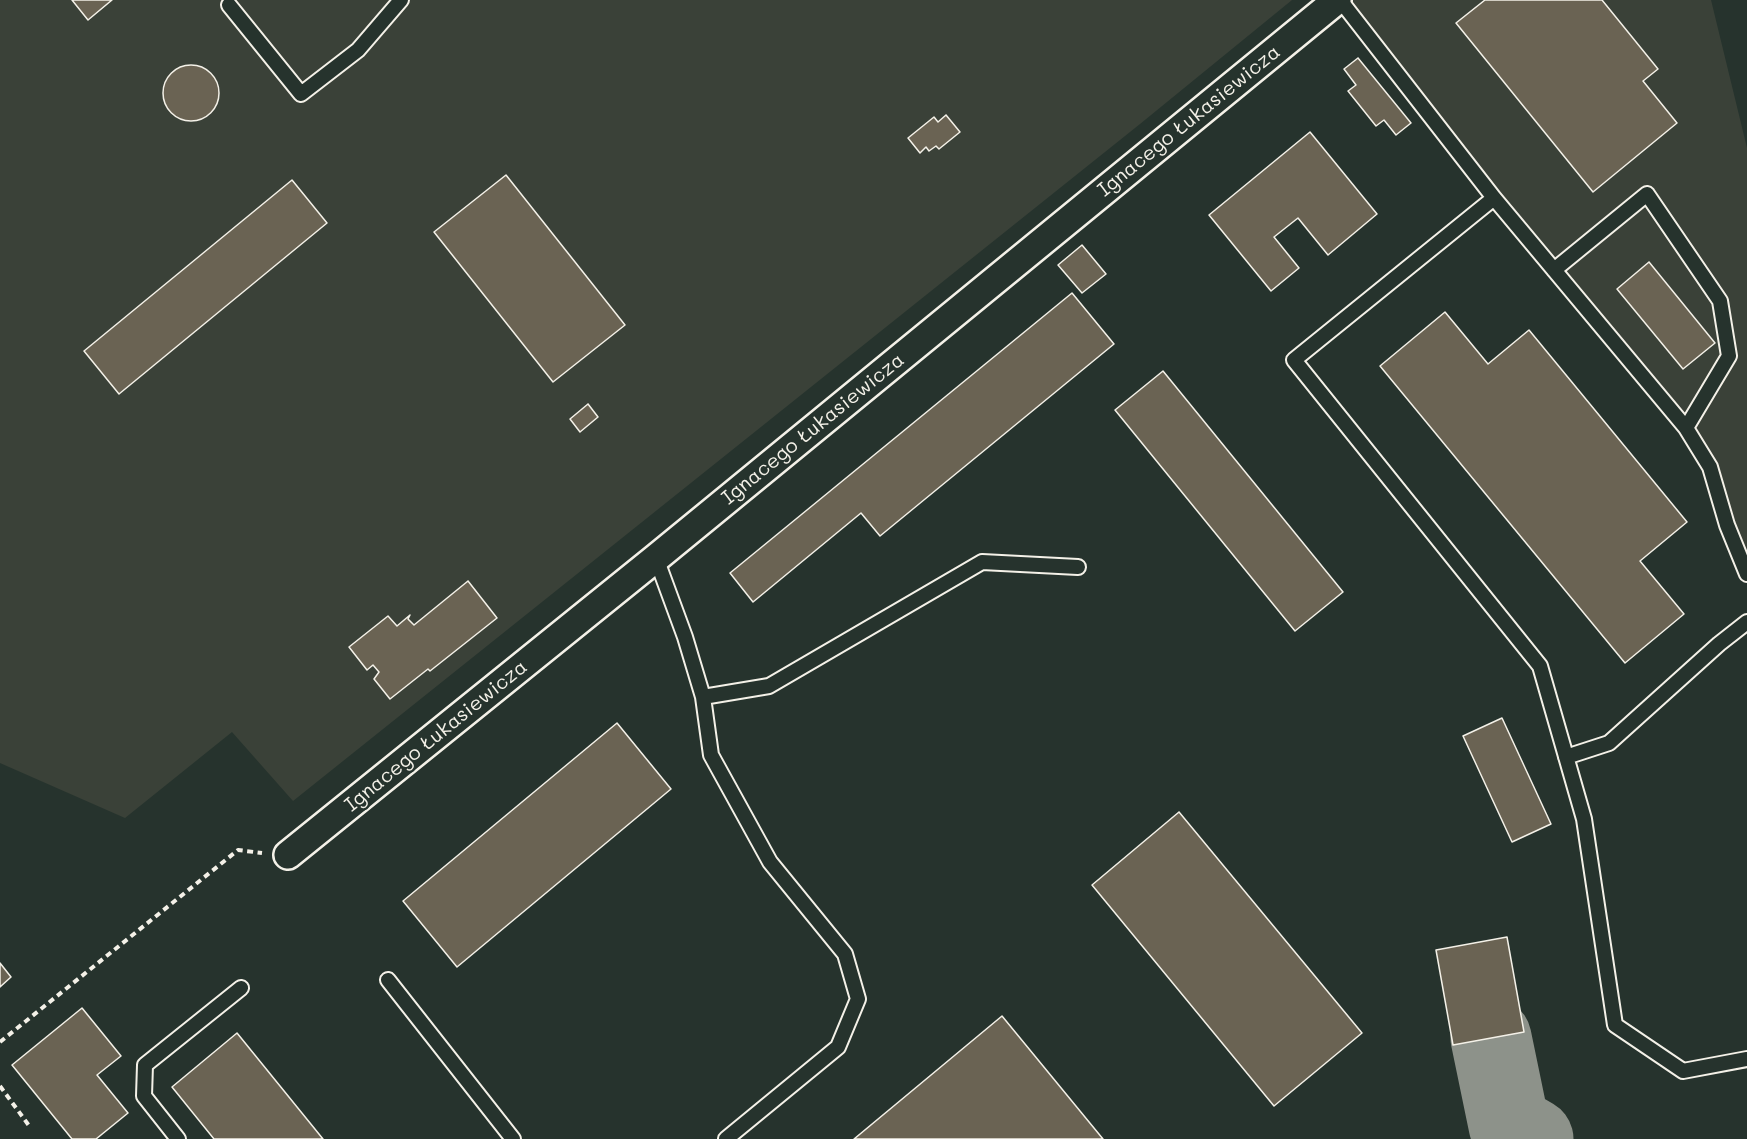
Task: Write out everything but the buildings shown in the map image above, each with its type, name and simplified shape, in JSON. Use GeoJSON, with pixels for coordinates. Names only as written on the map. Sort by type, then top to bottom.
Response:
{"type":"FeatureCollection","features":[{"type":"Feature","properties":{"kind":"street","name":"Ignacego Łukasiewicza"},"geometry":{"type":"LineString","coordinates":[[288,855],[656,558],[1338,0]]}},
{"type":"Feature","properties":{"kind":"lane"},"geometry":{"type":"LineString","coordinates":[[229,5],[301,94],[358,50],[400,0]]}},
{"type":"Feature","properties":{"kind":"lane"},"geometry":{"type":"LineString","coordinates":[[1338,0],[1494,198],[1686,428],[1710,467],[1727,525],[1747,574]]}},
{"type":"Feature","properties":{"kind":"lane"},"geometry":{"type":"LineString","coordinates":[[1554,270],[1647,194],[1720,301],[1729,356],[1686,428]]}},
{"type":"Feature","properties":{"kind":"lane"},"geometry":{"type":"LineString","coordinates":[[1494,198],[1294,360],[1540,666],[1584,819],[1615,1025],[1683,1071],[1747,1059]]}},
{"type":"Feature","properties":{"kind":"lane"},"geometry":{"type":"LineString","coordinates":[[656,558],[685,637],[703,697],[711,755],[770,862],[845,954],[858,999],[838,1047],[726,1139]]}},
{"type":"Feature","properties":{"kind":"lane"},"geometry":{"type":"LineString","coordinates":[[703,697],[769,686],[982,562],[1078,567]]}},
{"type":"Feature","properties":{"kind":"lane"},"geometry":{"type":"LineString","coordinates":[[1566,757],[1609,743],[1719,644],[1747,622]]}},
{"type":"Feature","properties":{"kind":"lane"},"geometry":{"type":"LineString","coordinates":[[388,980],[513,1139]]}},
{"type":"Feature","properties":{"kind":"lane"},"geometry":{"type":"LineString","coordinates":[[178,1139],[144,1096],[145,1065],[242,988]]}},
{"type":"Feature","properties":{"kind":"path"},"geometry":{"type":"LineString","coordinates":[[0,1042],[238,850],[288,855]]}},
{"type":"Feature","properties":{"kind":"path"},"geometry":{"type":"LineString","coordinates":[[0,1086],[30,1127]]}},
{"type":"Feature","properties":{"kind":"shaded area"},"geometry":{"type":"Polygon","coordinates":[[[0,0],[1292,0],[293,801],[232,732],[125,818],[0,763],[0,0]]]}},
{"type":"Feature","properties":{"kind":"shaded area"},"geometry":{"type":"Polygon","coordinates":[[[1340,0],[1711,0],[1747,148],[1747,574],[1710,467],[1340,0]]]}},
{"type":"Feature","properties":{"kind":"taxiway"},"geometry":{"type":"LineString","coordinates":[[1491,1038],[1509,1125],[1533,1139]]}}]}
